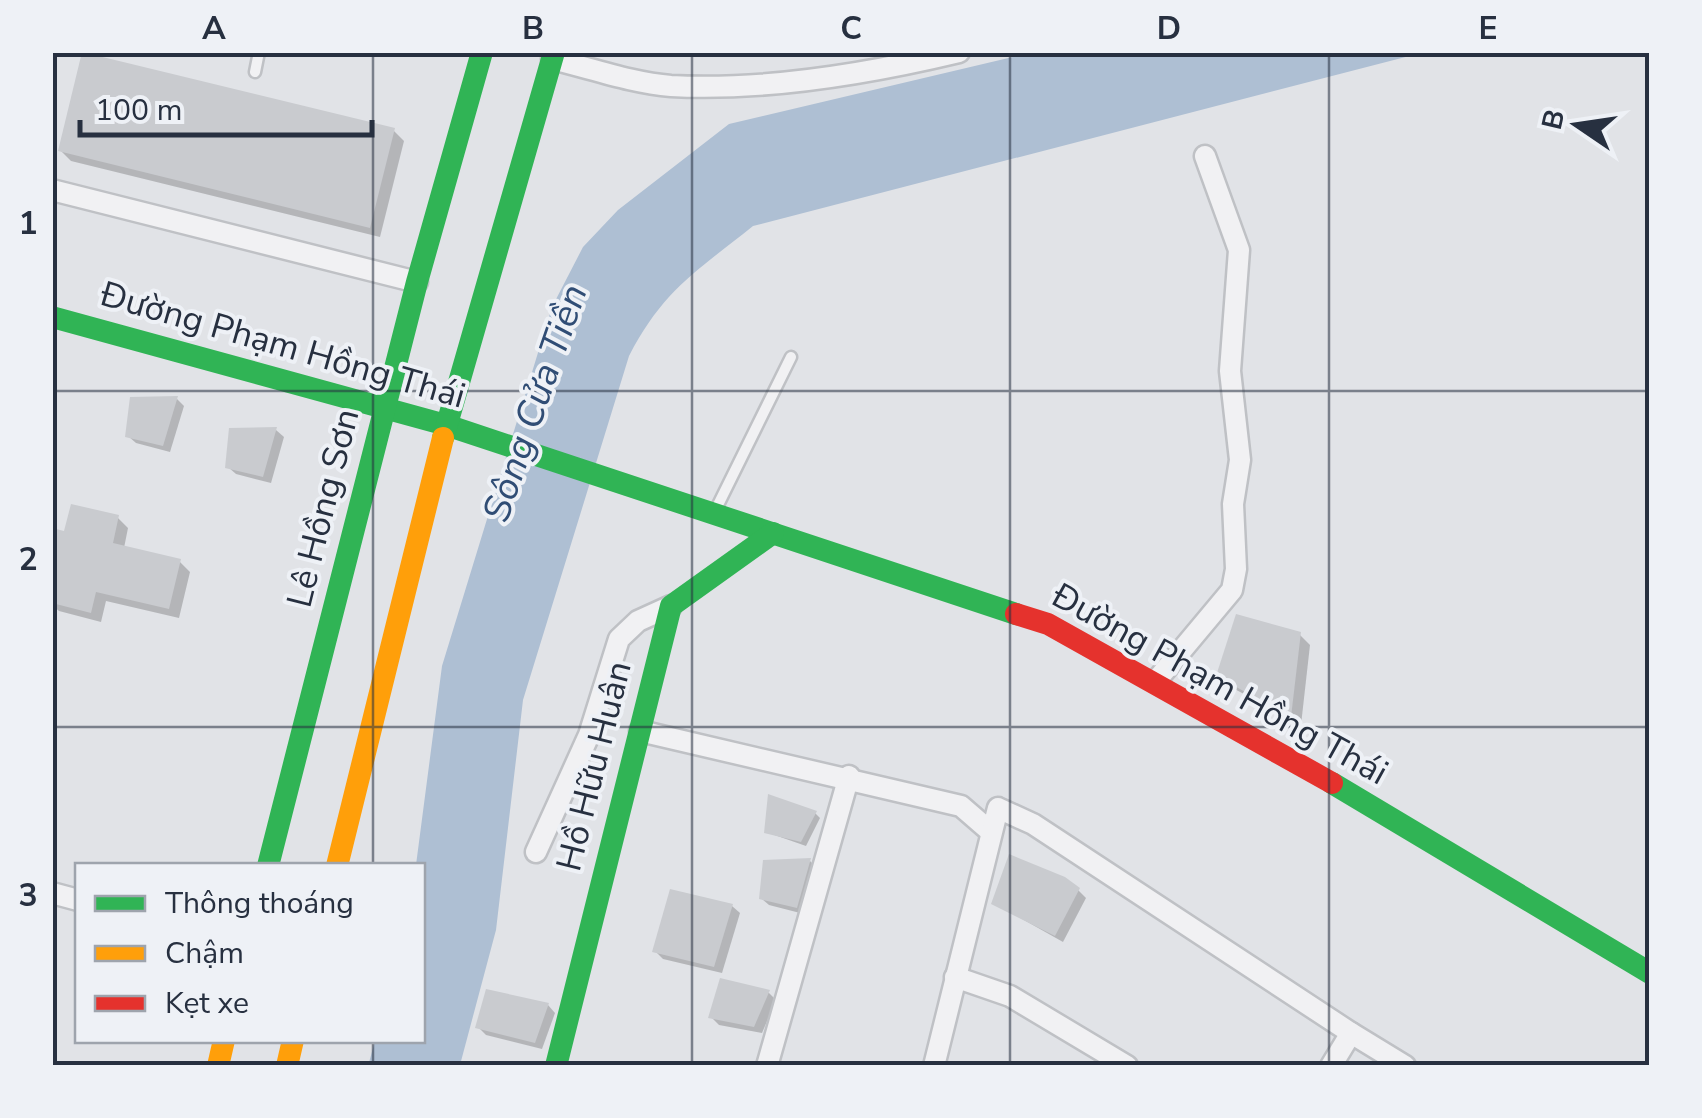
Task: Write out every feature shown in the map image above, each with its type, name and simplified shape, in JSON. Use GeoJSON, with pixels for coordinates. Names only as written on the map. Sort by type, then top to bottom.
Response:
{"type":"FeatureCollection","features":[{"type":"Feature","properties":{"kind":"street","name":"Lê Hồng Sơn"},"geometry":{"type":"LineString","coordinates":[[269,863],[416,282],[482,52]]}},
{"type":"Feature","properties":{"kind":"street"},"geometry":{"type":"LineString","coordinates":[[338,863],[446,425],[552,56],[669,86],[764,83],[898,66],[959,52]]}},
{"type":"Feature","properties":{"kind":"street"},"geometry":{"type":"LineString","coordinates":[[1156,682],[1232,590],[1236,569],[1233,504],[1240,460],[1230,371],[1239,250],[1204,156]]}},
{"type":"Feature","properties":{"kind":"street"},"geometry":{"type":"LineString","coordinates":[[52,190],[416,282]]}},
{"type":"Feature","properties":{"kind":"street","name":"Đường Phạm Hồng Thái"},"geometry":{"type":"LineString","coordinates":[[52,317],[446,425],[1048,624],[1156,682],[1650,973]]}},
{"type":"Feature","properties":{"kind":"street"},"geometry":{"type":"LineString","coordinates":[[536,852],[589,736],[619,639],[638,621],[671,606],[772,533]]}},
{"type":"Feature","properties":{"kind":"street","name":"Hồ Hữu Huân"},"geometry":{"type":"LineString","coordinates":[[556,1066],[671,606]]}},
{"type":"Feature","properties":{"kind":"street"},"geometry":{"type":"LineString","coordinates":[[640,731],[849,776],[962,806],[992,832]]}},
{"type":"Feature","properties":{"kind":"street"},"geometry":{"type":"LineString","coordinates":[[767,1066],[849,776]]}},
{"type":"Feature","properties":{"kind":"street"},"geometry":{"type":"LineString","coordinates":[[934,1066],[998,808],[1033,824],[1405,1066]]}},
{"type":"Feature","properties":{"kind":"street"},"geometry":{"type":"LineString","coordinates":[[955,978],[1010,996],[1127,1066]]}},
{"type":"Feature","properties":{"kind":"street"},"geometry":{"type":"LineString","coordinates":[[1331,1066],[1351,1033]]}},
{"type":"Feature","properties":{"kind":"lane"},"geometry":{"type":"LineString","coordinates":[[255,72],[259,52]]}},
{"type":"Feature","properties":{"kind":"lane"},"geometry":{"type":"LineString","coordinates":[[714,514],[791,358]]}},
{"type":"Feature","properties":{"kind":"water","name":"Sông Cửa Tiền"},"geometry":{"type":"Polygon","coordinates":[[[1030,53],[1421,53],[753,226],[683,283],[655,314],[629,356],[523,700],[496,930],[460,1065],[368,1066],[374,1043],[425,1043],[425,863],[416,863],[442,666],[552,307],[583,247],[618,210],[729,124],[1030,53]]]}},
{"type":"Feature","properties":{"kind":"building"},"geometry":{"type":"Polygon","coordinates":[[[82,52],[395,128],[370,228],[58,151],[82,52]]]}},
{"type":"Feature","properties":{"kind":"building"},"geometry":{"type":"Polygon","coordinates":[[[178,396],[163,446],[125,437],[130,397],[178,396]]]}},
{"type":"Feature","properties":{"kind":"building"},"geometry":{"type":"Polygon","coordinates":[[[277,427],[263,477],[225,468],[229,428],[277,427]]]}},
{"type":"Feature","properties":{"kind":"building"},"geometry":{"type":"Polygon","coordinates":[[[71,504],[119,515],[113,543],[181,559],[169,609],[96,592],[91,613],[52,603],[52,528],[64,531],[71,504]]]}},
{"type":"Feature","properties":{"kind":"building"},"geometry":{"type":"Polygon","coordinates":[[[1236,614],[1301,632],[1291,717],[1216,676],[1236,614]]]}},
{"type":"Feature","properties":{"kind":"building"},"geometry":{"type":"Polygon","coordinates":[[[768,794],[817,811],[801,842],[764,833],[768,794]]]}},
{"type":"Feature","properties":{"kind":"building"},"geometry":{"type":"Polygon","coordinates":[[[1009,854],[1065,877],[1080,888],[1055,936],[991,904],[1009,854]]]}},
{"type":"Feature","properties":{"kind":"building"},"geometry":{"type":"Polygon","coordinates":[[[811,858],[797,908],[759,899],[763,860],[811,858]]]}},
{"type":"Feature","properties":{"kind":"building"},"geometry":{"type":"Polygon","coordinates":[[[670,889],[733,904],[714,967],[652,952],[670,889]]]}},
{"type":"Feature","properties":{"kind":"building"},"geometry":{"type":"Polygon","coordinates":[[[720,978],[770,990],[754,1027],[708,1018],[720,978]]]}},
{"type":"Feature","properties":{"kind":"building"},"geometry":{"type":"Polygon","coordinates":[[[486,989],[549,1003],[535,1043],[475,1028],[486,989]]]}},
{"type":"Feature","properties":{"kind":"traffic: fast"},"geometry":{"type":"LineString","coordinates":[[269,863],[417,282],[482,52]]}},
{"type":"Feature","properties":{"kind":"traffic: fast"},"geometry":{"type":"LineString","coordinates":[[443,438],[554,52]]}},
{"type":"Feature","properties":{"kind":"traffic: fast"},"geometry":{"type":"LineString","coordinates":[[52,317],[446,425],[1016,614]]}},
{"type":"Feature","properties":{"kind":"traffic: fast"},"geometry":{"type":"LineString","coordinates":[[556,1066],[671,606],[773,533]]}},
{"type":"Feature","properties":{"kind":"traffic: fast"},"geometry":{"type":"LineString","coordinates":[[1332,783],[1650,973]]}},
{"type":"Feature","properties":{"kind":"traffic: slow"},"geometry":{"type":"LineString","coordinates":[[338,863],[443,438]]}},
{"type":"Feature","properties":{"kind":"traffic: slow"},"geometry":{"type":"LineString","coordinates":[[218,1066],[223,1043]]}},
{"type":"Feature","properties":{"kind":"traffic: slow"},"geometry":{"type":"LineString","coordinates":[[287,1066],[292,1043]]}},
{"type":"Feature","properties":{"kind":"traffic: jam"},"geometry":{"type":"LineString","coordinates":[[1016,614],[1048,624],[1332,783]]}}]}
